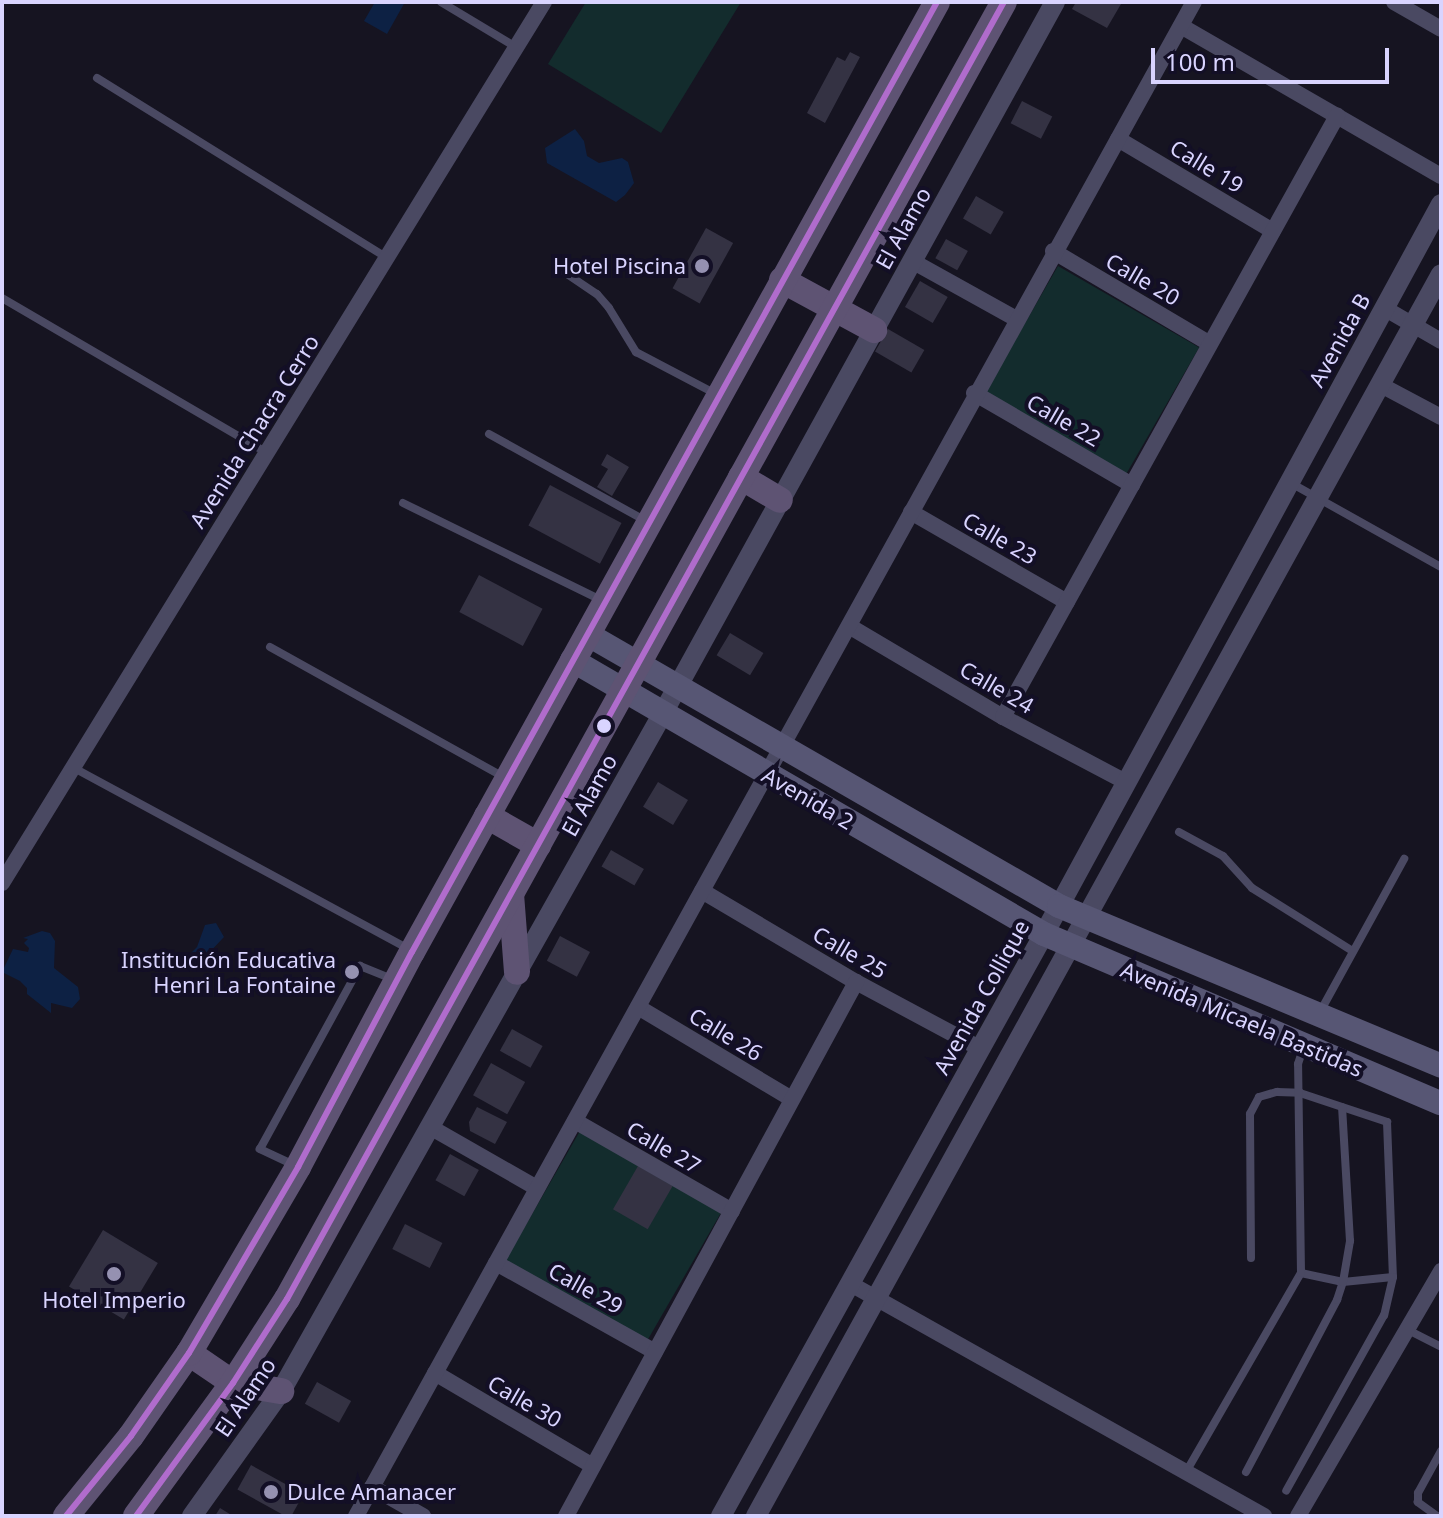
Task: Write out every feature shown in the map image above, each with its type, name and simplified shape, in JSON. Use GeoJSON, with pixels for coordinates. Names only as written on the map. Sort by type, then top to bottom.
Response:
{"type":"FeatureCollection","features":[{"type":"Feature","properties":{"kind":"main road"},"geometry":{"type":"LineString","coordinates":[[66,1516],[131,1436],[189,1353],[298,1167],[572,660],[937,2]]}},
{"type":"Feature","properties":{"kind":"main road"},"geometry":{"type":"LineString","coordinates":[[146,1513],[287,1299],[1004,2]]}},
{"type":"Feature","properties":{"kind":"main road"},"geometry":{"type":"LineString","coordinates":[[782,280],[874,330]]}},
{"type":"Feature","properties":{"kind":"main road"},"geometry":{"type":"LineString","coordinates":[[741,477],[780,500]]}},
{"type":"Feature","properties":{"kind":"main road","name":"Avenida 2"},"geometry":{"type":"LineString","coordinates":[[587,634],[1059,906]]}},
{"type":"Feature","properties":{"kind":"main road","name":"Avenida 2"},"geometry":{"type":"LineString","coordinates":[[572,660],[1044,934]]}},
{"type":"Feature","properties":{"kind":"main road"},"geometry":{"type":"LineString","coordinates":[[487,816],[538,845]]}},
{"type":"Feature","properties":{"kind":"main road"},"geometry":{"type":"LineString","coordinates":[[511,894],[517,972]]}},
{"type":"Feature","properties":{"kind":"main road","name":"Avenida Micaela Bastidas"},"geometry":{"type":"LineString","coordinates":[[1059,906],[1165,953],[1441,1066]]}},
{"type":"Feature","properties":{"kind":"main road","name":"Avenida Micaela Bastidas"},"geometry":{"type":"LineString","coordinates":[[1044,934],[1441,1103]]}},
{"type":"Feature","properties":{"kind":"main road"},"geometry":{"type":"LineString","coordinates":[[1157,982],[1151,975],[1151,961],[1165,953]]}},
{"type":"Feature","properties":{"kind":"main road"},"geometry":{"type":"LineString","coordinates":[[1305,1045],[1318,1015]]}},
{"type":"Feature","properties":{"kind":"main road"},"geometry":{"type":"LineString","coordinates":[[189,1353],[233,1383],[281,1391]]}},
{"type":"Feature","properties":{"kind":"street","name":"Avenida Chacra Cerro"},"geometry":{"type":"LineString","coordinates":[[2,883],[544,2]]}},
{"type":"Feature","properties":{"kind":"street","name":"El Alamo"},"geometry":{"type":"LineString","coordinates":[[192,1516],[281,1391],[663,713],[1055,2]]}},
{"type":"Feature","properties":{"kind":"street"},"geometry":{"type":"LineString","coordinates":[[356,1516],[849,626],[974,393],[1194,2]]}},
{"type":"Feature","properties":{"kind":"street"},"geometry":{"type":"LineString","coordinates":[[1394,2],[1441,29]]}},
{"type":"Feature","properties":{"kind":"street"},"geometry":{"type":"LineString","coordinates":[[1181,26],[1441,176]]}},
{"type":"Feature","properties":{"kind":"street"},"geometry":{"type":"LineString","coordinates":[[1003,717],[1337,116]]}},
{"type":"Feature","properties":{"kind":"street","name":"Calle 19"},"geometry":{"type":"LineString","coordinates":[[1118,139],[1273,231]]}},
{"type":"Feature","properties":{"kind":"street","name":"Avenida B"},"geometry":{"type":"LineString","coordinates":[[1283,491],[1441,204]]}},
{"type":"Feature","properties":{"kind":"street","name":"Calle 20"},"geometry":{"type":"LineString","coordinates":[[1053,251],[1210,344]]}},
{"type":"Feature","properties":{"kind":"street"},"geometry":{"type":"LineString","coordinates":[[912,261],[1016,319]]}},
{"type":"Feature","properties":{"kind":"street"},"geometry":{"type":"LineString","coordinates":[[756,1516],[1441,274]]}},
{"type":"Feature","properties":{"kind":"street"},"geometry":{"type":"LineString","coordinates":[[1384,308],[1441,341]]}},
{"type":"Feature","properties":{"kind":"street"},"geometry":{"type":"LineString","coordinates":[[1379,384],[1441,417]]}},
{"type":"Feature","properties":{"kind":"street","name":"Calle 22"},"geometry":{"type":"LineString","coordinates":[[974,393],[1132,485]]}},
{"type":"Feature","properties":{"kind":"street","name":"Avenida Collique"},"geometry":{"type":"LineString","coordinates":[[721,1516],[1044,934],[1283,491]]}},
{"type":"Feature","properties":{"kind":"street","name":"Calle 23"},"geometry":{"type":"LineString","coordinates":[[911,512],[1067,602]]}},
{"type":"Feature","properties":{"kind":"street","name":"Calle 24"},"geometry":{"type":"LineString","coordinates":[[849,626],[1003,717],[1126,782]]}},
{"type":"Feature","properties":{"kind":"street","name":"Calle 25"},"geometry":{"type":"LineString","coordinates":[[702,891],[856,982],[979,1048]]}},
{"type":"Feature","properties":{"kind":"street"},"geometry":{"type":"LineString","coordinates":[[566,1516],[856,982]]}},
{"type":"Feature","properties":{"kind":"street","name":"Calle 26"},"geometry":{"type":"LineString","coordinates":[[638,1007],[792,1099]]}},
{"type":"Feature","properties":{"kind":"street","name":"Calle 27"},"geometry":{"type":"LineString","coordinates":[[575,1121],[732,1211]]}},
{"type":"Feature","properties":{"kind":"street"},"geometry":{"type":"LineString","coordinates":[[430,1127],[537,1188]]}},
{"type":"Feature","properties":{"kind":"street","name":"Calle 29"},"geometry":{"type":"LineString","coordinates":[[496,1263],[655,1352]]}},
{"type":"Feature","properties":{"kind":"street"},"geometry":{"type":"LineString","coordinates":[[1298,1516],[1441,1271]]}},
{"type":"Feature","properties":{"kind":"street"},"geometry":{"type":"LineString","coordinates":[[849,1283],[1264,1516]]}},
{"type":"Feature","properties":{"kind":"street","name":"Calle 30"},"geometry":{"type":"LineString","coordinates":[[435,1373],[593,1466]]}},
{"type":"Feature","properties":{"kind":"street"},"geometry":{"type":"LineString","coordinates":[[372,1487],[423,1516]]}},
{"type":"Feature","properties":{"kind":"lane"},"geometry":{"type":"LineString","coordinates":[[441,2],[516,47]]}},
{"type":"Feature","properties":{"kind":"lane"},"geometry":{"type":"LineString","coordinates":[[97,78],[386,257]]}},
{"type":"Feature","properties":{"kind":"lane"},"geometry":{"type":"LineString","coordinates":[[564,272],[597,294],[636,352],[718,395]]}},
{"type":"Feature","properties":{"kind":"lane"},"geometry":{"type":"LineString","coordinates":[[2,298],[266,452]]}},
{"type":"Feature","properties":{"kind":"lane"},"geometry":{"type":"LineString","coordinates":[[489,434],[648,523]]}},
{"type":"Feature","properties":{"kind":"lane"},"geometry":{"type":"LineString","coordinates":[[1283,491],[1319,496],[1441,567]]}},
{"type":"Feature","properties":{"kind":"lane"},"geometry":{"type":"LineString","coordinates":[[403,503],[605,602]]}},
{"type":"Feature","properties":{"kind":"lane"},"geometry":{"type":"LineString","coordinates":[[270,647],[507,779]]}},
{"type":"Feature","properties":{"kind":"lane"},"geometry":{"type":"LineString","coordinates":[[73,767],[412,952]]}},
{"type":"Feature","properties":{"kind":"lane"},"geometry":{"type":"LineString","coordinates":[[1179,832],[1223,856],[1252,888],[1351,950]]}},
{"type":"Feature","properties":{"kind":"lane"},"geometry":{"type":"LineString","coordinates":[[1318,1015],[1351,950],[1404,859]]}},
{"type":"Feature","properties":{"kind":"lane"},"geometry":{"type":"LineString","coordinates":[[298,1167],[260,1149],[360,966],[398,982]]}},
{"type":"Feature","properties":{"kind":"lane"},"geometry":{"type":"LineString","coordinates":[[1186,1472],[1301,1273],[1298,1064],[1305,1045]]}},
{"type":"Feature","properties":{"kind":"lane"},"geometry":{"type":"LineString","coordinates":[[1251,1258],[1250,1114],[1259,1097],[1277,1092],[1300,1093],[1387,1122],[1393,1277],[1384,1315],[1286,1491]]}},
{"type":"Feature","properties":{"kind":"lane"},"geometry":{"type":"LineString","coordinates":[[1246,1472],[1337,1300],[1343,1282],[1350,1241],[1342,1107]]}},
{"type":"Feature","properties":{"kind":"lane"},"geometry":{"type":"LineString","coordinates":[[1301,1273],[1343,1282],[1393,1277]]}},
{"type":"Feature","properties":{"kind":"lane"},"geometry":{"type":"LineString","coordinates":[[1408,1330],[1441,1347]]}},
{"type":"Feature","properties":{"kind":"lane"},"geometry":{"type":"LineString","coordinates":[[1437,1516],[1418,1502],[1418,1493],[1441,1451]]}},
{"type":"Feature","properties":{"kind":"green space"},"geometry":{"type":"Polygon","coordinates":[[[586,2],[741,2],[661,133],[548,64],[586,2]]]}},
{"type":"Feature","properties":{"kind":"green space"},"geometry":{"type":"Polygon","coordinates":[[[1058,266],[1199,348],[1126,474],[985,392],[1058,266]]]}},
{"type":"Feature","properties":{"kind":"green space"},"geometry":{"type":"Polygon","coordinates":[[[580,1131],[721,1212],[646,1342],[505,1261],[580,1131]]]}},
{"type":"Feature","properties":{"kind":"water"},"geometry":{"type":"Polygon","coordinates":[[[375,2],[405,2],[387,34],[364,21],[375,2]]]}},
{"type":"Feature","properties":{"kind":"water"},"geometry":{"type":"Polygon","coordinates":[[[575,129],[584,141],[587,156],[599,163],[622,158],[628,162],[634,183],[616,202],[547,163],[545,148],[575,129]]]}},
{"type":"Feature","properties":{"kind":"water"},"geometry":{"type":"Polygon","coordinates":[[[216,923],[224,937],[207,955],[208,966],[200,968],[187,957],[197,947],[205,925],[216,923]]]}},
{"type":"Feature","properties":{"kind":"water"},"geometry":{"type":"Polygon","coordinates":[[[42,931],[50,933],[55,941],[54,968],[78,987],[80,999],[72,1008],[51,1003],[51,1013],[27,994],[27,988],[20,981],[2,972],[13,949],[28,952],[29,948],[24,943],[28,939],[23,938],[42,931]]]}},
{"type":"Feature","properties":{"kind":"building"},"geometry":{"type":"Polygon","coordinates":[[[1076,2],[1121,4],[1107,28],[1072,9],[1076,2]]]}},
{"type":"Feature","properties":{"kind":"building"},"geometry":{"type":"Polygon","coordinates":[[[850,52],[860,57],[825,123],[807,113],[837,57],[845,61],[850,52]]]}},
{"type":"Feature","properties":{"kind":"building"},"geometry":{"type":"Polygon","coordinates":[[[1022,101],[1052,116],[1041,139],[1011,123],[1022,101]]]}},
{"type":"Feature","properties":{"kind":"building"},"geometry":{"type":"Polygon","coordinates":[[[976,196],[1004,212],[991,235],[963,219],[976,196]]]}},
{"type":"Feature","properties":{"kind":"building","name":"Hotel Piscina"},"geometry":{"type":"Polygon","coordinates":[[[706,228],[733,243],[700,303],[673,288],[706,228]]]}},
{"type":"Feature","properties":{"kind":"building"},"geometry":{"type":"Polygon","coordinates":[[[946,239],[968,251],[957,270],[935,258],[946,239]]]}},
{"type":"Feature","properties":{"kind":"building"},"geometry":{"type":"Polygon","coordinates":[[[920,281],[948,297],[933,323],[905,307],[920,281]]]}},
{"type":"Feature","properties":{"kind":"building"},"geometry":{"type":"Polygon","coordinates":[[[888,329],[924,350],[911,373],[875,352],[888,329]]]}},
{"type":"Feature","properties":{"kind":"building"},"geometry":{"type":"Polygon","coordinates":[[[607,454],[629,467],[612,496],[597,487],[608,469],[601,465],[607,454]]]}},
{"type":"Feature","properties":{"kind":"building"},"geometry":{"type":"Polygon","coordinates":[[[550,485],[622,523],[600,564],[528,526],[550,485]]]}},
{"type":"Feature","properties":{"kind":"building"},"geometry":{"type":"Polygon","coordinates":[[[479,575],[543,609],[523,646],[459,612],[479,575]]]}},
{"type":"Feature","properties":{"kind":"building"},"geometry":{"type":"Polygon","coordinates":[[[730,633],[763,653],[750,675],[717,655],[730,633]]]}},
{"type":"Feature","properties":{"kind":"building"},"geometry":{"type":"Polygon","coordinates":[[[658,782],[688,800],[673,825],[643,807],[658,782]]]}},
{"type":"Feature","properties":{"kind":"building"},"geometry":{"type":"Polygon","coordinates":[[[611,850],[644,869],[634,885],[602,866],[611,850]]]}},
{"type":"Feature","properties":{"kind":"building"},"geometry":{"type":"Polygon","coordinates":[[[560,936],[590,952],[577,977],[547,961],[560,936]]]}},
{"type":"Feature","properties":{"kind":"building"},"geometry":{"type":"Polygon","coordinates":[[[512,1029],[543,1046],[530,1068],[500,1051],[512,1029]]]}},
{"type":"Feature","properties":{"kind":"building"},"geometry":{"type":"Polygon","coordinates":[[[491,1063],[525,1082],[507,1114],[473,1095],[491,1063]]]}},
{"type":"Feature","properties":{"kind":"building"},"geometry":{"type":"Polygon","coordinates":[[[477,1107],[507,1122],[495,1144],[470,1131],[469,1122],[477,1107]]]}},
{"type":"Feature","properties":{"kind":"building"},"geometry":{"type":"Polygon","coordinates":[[[450,1154],[479,1170],[464,1196],[435,1180],[450,1154]]]}},
{"type":"Feature","properties":{"kind":"building"},"geometry":{"type":"Polygon","coordinates":[[[638,1166],[673,1186],[648,1229],[613,1209],[638,1166]]]}},
{"type":"Feature","properties":{"kind":"building"},"geometry":{"type":"Polygon","coordinates":[[[405,1224],[442,1243],[430,1268],[392,1249],[405,1224]]]}},
{"type":"Feature","properties":{"kind":"building","name":"Hotel Imperio"},"geometry":{"type":"Polygon","coordinates":[[[103,1230],[158,1263],[124,1320],[69,1287],[103,1230]]]}},
{"type":"Feature","properties":{"kind":"building"},"geometry":{"type":"Polygon","coordinates":[[[317,1382],[351,1401],[339,1423],[305,1404],[317,1382]]]}},
{"type":"Feature","properties":{"kind":"building","name":"Dulce Amanacer"},"geometry":{"type":"Polygon","coordinates":[[[251,1465],[303,1494],[291,1516],[285,1516],[237,1489],[251,1465]]]}},
{"type":"Feature","properties":{"kind":"building"},"geometry":{"type":"Polygon","coordinates":[[[220,1508],[233,1516],[215,1516],[220,1508]]]}},
{"type":"Feature","properties":{"kind":"transit line"},"geometry":{"type":"LineString","coordinates":[[66,1516],[131,1436],[189,1353],[298,1167],[412,952],[937,2]]}},
{"type":"Feature","properties":{"kind":"transit line"},"geometry":{"type":"LineString","coordinates":[[136,1516],[233,1383],[287,1299],[1004,2]]}},
{"type":"Feature","properties":{"kind":"place","name":"Hotel Piscina"},"geometry":{"type":"Point","coordinates":[702,266]}},
{"type":"Feature","properties":{"kind":"place","name":"Institución Educativa Henri La Fontaine"},"geometry":{"type":"Point","coordinates":[352,972]}},
{"type":"Feature","properties":{"kind":"place","name":"Hotel Imperio"},"geometry":{"type":"Point","coordinates":[114,1274]}},
{"type":"Feature","properties":{"kind":"place","name":"Dulce Amanacer"},"geometry":{"type":"Point","coordinates":[271,1492]}}]}
